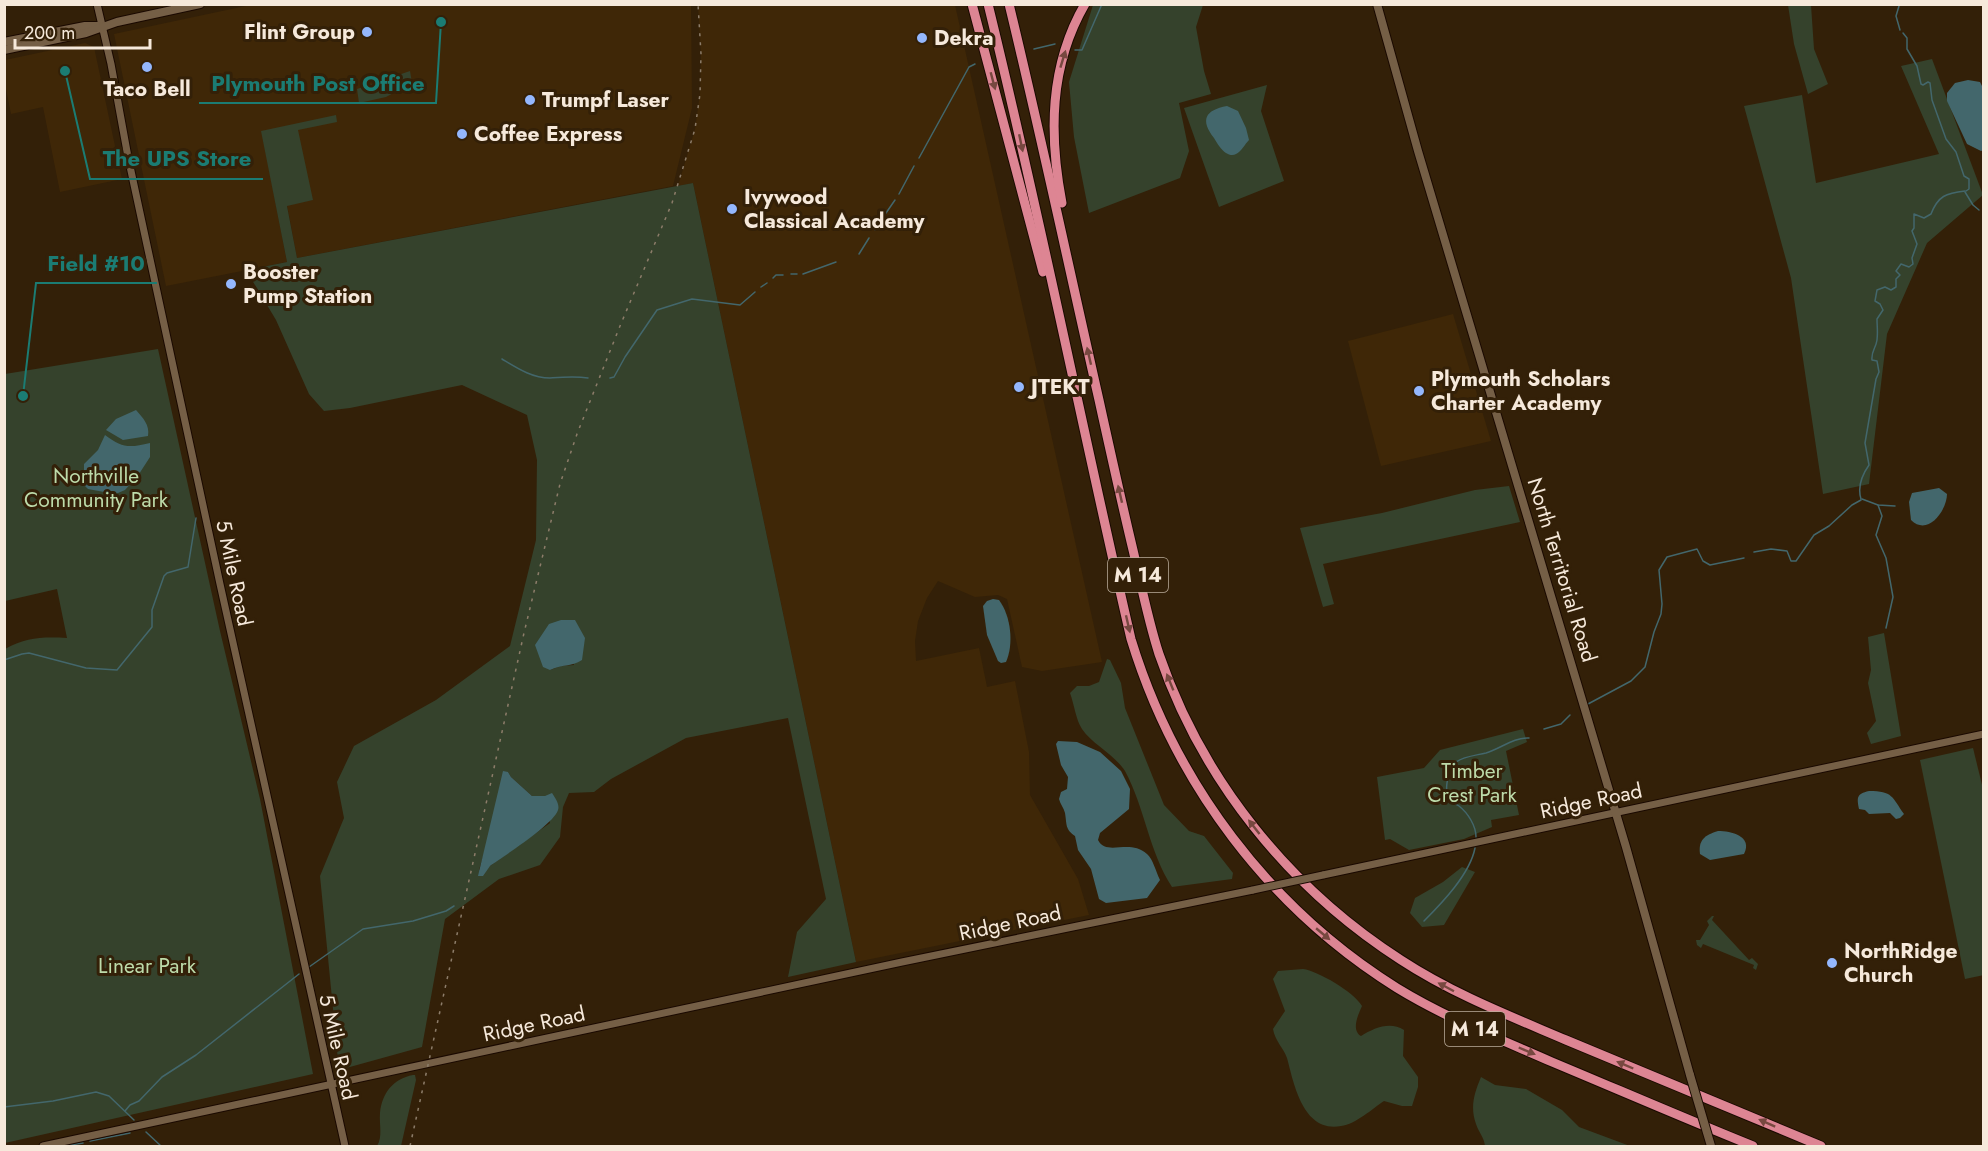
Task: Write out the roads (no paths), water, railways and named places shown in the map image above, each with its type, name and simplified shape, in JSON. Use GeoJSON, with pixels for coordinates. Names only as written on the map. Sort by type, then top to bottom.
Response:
{"type":"FeatureCollection","features":[{"type":"Feature","properties":{"kind":"highway"},"geometry":{"type":"LineString","coordinates":[[972,4],[1061,332]]}},
{"type":"Feature","properties":{"kind":"highway","name":"M 14"},"geometry":{"type":"LineString","coordinates":[[988,4],[1014,109],[1061,332],[1129,628],[1147,684],[1173,745],[1209,806],[1254,865],[1278,892],[1324,935],[1361,964],[1418,1000],[1465,1024],[1753,1146]]}},
{"type":"Feature","properties":{"kind":"highway","name":"M 14"},"geometry":{"type":"LineString","coordinates":[[1009,4],[1044,147],[1142,593],[1164,666],[1183,712],[1206,758],[1240,809],[1273,851],[1297,876],[1352,925],[1394,956],[1440,983],[1484,1005],[1821,1146]]}},
{"type":"Feature","properties":{"kind":"highway"},"geometry":{"type":"LineString","coordinates":[[1078,303],[1056,173],[1053,112],[1062,61],[1070,36],[1085,4]]}},
{"type":"Feature","properties":{"kind":"main road"},"geometry":{"type":"LineString","coordinates":[[4,42],[85,26],[102,25],[200,4]]}},
{"type":"Feature","properties":{"kind":"main road","name":"North Territorial Road"},"geometry":{"type":"LineString","coordinates":[[1377,4],[1418,151],[1615,812],[1711,1146]]}},
{"type":"Feature","properties":{"kind":"main road"},"geometry":{"type":"LineString","coordinates":[[4,50],[86,33],[102,25]]}},
{"type":"Feature","properties":{"kind":"street","name":"5 Mile Road"},"geometry":{"type":"LineString","coordinates":[[97,4],[162,318],[345,1146]]}},
{"type":"Feature","properties":{"kind":"street","name":"Ridge Road"},"geometry":{"type":"LineString","coordinates":[[43,1146],[1983,734]]}},
{"type":"Feature","properties":{"kind":"water"},"geometry":{"type":"Polygon","coordinates":[[[1968,80],[1980,82],[1983,88],[1984,150],[1981,151],[1967,144],[1947,101],[1947,93],[1955,83],[1968,80]]]}},
{"type":"Feature","properties":{"kind":"water"},"geometry":{"type":"Polygon","coordinates":[[[1227,106],[1238,111],[1249,140],[1240,152],[1234,155],[1227,154],[1221,148],[1210,132],[1206,121],[1214,110],[1227,106]]]}},
{"type":"Feature","properties":{"kind":"water"},"geometry":{"type":"Polygon","coordinates":[[[136,410],[147,425],[148,436],[123,440],[106,430],[116,419],[136,410]]]}},
{"type":"Feature","properties":{"kind":"water"},"geometry":{"type":"Polygon","coordinates":[[[105,435],[126,446],[150,443],[150,457],[125,490],[118,493],[88,489],[84,485],[84,464],[98,450],[105,435]]]}},
{"type":"Feature","properties":{"kind":"water"},"geometry":{"type":"Polygon","coordinates":[[[1939,488],[1947,494],[1940,514],[1924,525],[1911,520],[1909,502],[1912,493],[1939,488]]]}},
{"type":"Feature","properties":{"kind":"water"},"geometry":{"type":"Polygon","coordinates":[[[999,600],[1003,607],[1010,630],[1008,655],[1006,662],[1001,663],[987,635],[983,606],[987,601],[999,600]]]}},
{"type":"Feature","properties":{"kind":"water"},"geometry":{"type":"Polygon","coordinates":[[[561,620],[575,620],[585,638],[582,660],[550,670],[543,667],[535,645],[549,624],[561,620]]]}},
{"type":"Feature","properties":{"kind":"water"},"geometry":{"type":"Polygon","coordinates":[[[1058,741],[1077,742],[1100,752],[1121,771],[1130,789],[1129,809],[1100,833],[1098,840],[1107,847],[1133,847],[1149,856],[1160,880],[1147,898],[1106,903],[1099,899],[1091,869],[1078,850],[1075,836],[1068,829],[1059,799],[1061,792],[1067,789],[1068,777],[1061,765],[1056,744],[1058,741]]]}},
{"type":"Feature","properties":{"kind":"water"},"geometry":{"type":"Polygon","coordinates":[[[503,771],[508,772],[532,796],[545,796],[552,793],[558,803],[558,810],[548,823],[490,866],[483,876],[478,876],[503,771]]]}},
{"type":"Feature","properties":{"kind":"water"},"geometry":{"type":"Polygon","coordinates":[[[1869,791],[1883,792],[1891,796],[1904,814],[1896,819],[1890,813],[1869,814],[1859,809],[1858,797],[1869,791]]]}},
{"type":"Feature","properties":{"kind":"water"},"geometry":{"type":"Polygon","coordinates":[[[1718,831],[1729,832],[1743,839],[1746,843],[1744,854],[1710,860],[1700,854],[1703,839],[1718,831]]]}},
{"type":"Feature","properties":{"kind":"waterway"},"geometry":{"type":"LineString","coordinates":[[1075,50],[1082,50],[1102,4]]}},
{"type":"Feature","properties":{"kind":"waterway"},"geometry":{"type":"LineString","coordinates":[[1897,4],[1899,6],[1896,16],[1900,30]]}},
{"type":"Feature","properties":{"kind":"waterway"},"geometry":{"type":"LineString","coordinates":[[1903,33],[1907,38],[1907,49],[1917,66],[1921,84],[1930,83],[1932,100],[1946,139],[1956,152],[1964,176],[1969,179],[1969,189],[1966,191]]}},
{"type":"Feature","properties":{"kind":"waterway"},"geometry":{"type":"LineString","coordinates":[[1034,49],[1055,44]]}},
{"type":"Feature","properties":{"kind":"waterway"},"geometry":{"type":"LineString","coordinates":[[919,158],[969,67],[975,64]]}},
{"type":"Feature","properties":{"kind":"waterway"},"geometry":{"type":"LineString","coordinates":[[899,194],[914,166]]}},
{"type":"Feature","properties":{"kind":"waterway"},"geometry":{"type":"LineString","coordinates":[[1861,499],[1861,481],[1869,465],[1865,443],[1879,372],[1877,361],[1872,360],[1877,340],[1877,319],[1883,310],[1875,301],[1877,290],[1885,287],[1891,290],[1896,287],[1896,279],[1900,275],[1896,271],[1901,264],[1909,267],[1913,264],[1912,258],[1917,244],[1912,231],[1914,214],[1924,218],[1931,214],[1943,196],[1965,191]]}},
{"type":"Feature","properties":{"kind":"waterway"},"geometry":{"type":"LineString","coordinates":[[1965,192],[1979,210]]}},
{"type":"Feature","properties":{"kind":"waterway"},"geometry":{"type":"LineString","coordinates":[[886,213],[895,200]]}},
{"type":"Feature","properties":{"kind":"waterway"},"geometry":{"type":"LineString","coordinates":[[875,230],[881,221]]}},
{"type":"Feature","properties":{"kind":"waterway"},"geometry":{"type":"LineString","coordinates":[[859,254],[869,238]]}},
{"type":"Feature","properties":{"kind":"waterway"},"geometry":{"type":"LineString","coordinates":[[803,274],[836,262]]}},
{"type":"Feature","properties":{"kind":"waterway"},"geometry":{"type":"LineString","coordinates":[[791,274],[797,274]]}},
{"type":"Feature","properties":{"kind":"waterway"},"geometry":{"type":"LineString","coordinates":[[773,278],[776,275],[783,275]]}},
{"type":"Feature","properties":{"kind":"waterway"},"geometry":{"type":"LineString","coordinates":[[761,287],[767,283]]}},
{"type":"Feature","properties":{"kind":"waterway"},"geometry":{"type":"LineString","coordinates":[[610,378],[614,377],[657,310],[692,299],[740,305],[755,292]]}},
{"type":"Feature","properties":{"kind":"waterway"},"geometry":{"type":"LineString","coordinates":[[502,359],[537,376],[588,378]]}},
{"type":"Feature","properties":{"kind":"waterway"},"geometry":{"type":"LineString","coordinates":[[1862,499],[1878,505],[1895,506]]}},
{"type":"Feature","properties":{"kind":"waterway"},"geometry":{"type":"LineString","coordinates":[[1754,552],[1771,549],[1787,551],[1791,561],[1796,561],[1814,535],[1861,500]]}},
{"type":"Feature","properties":{"kind":"waterway"},"geometry":{"type":"LineString","coordinates":[[1878,505],[1882,516],[1876,535],[1886,558],[1893,597],[1886,628]]}},
{"type":"Feature","properties":{"kind":"waterway"},"geometry":{"type":"LineString","coordinates":[[4,660],[29,653],[86,668],[117,670],[152,627],[152,610],[164,576],[188,567],[196,518]]}},
{"type":"Feature","properties":{"kind":"waterway"},"geometry":{"type":"LineString","coordinates":[[1588,704],[1631,681],[1645,667],[1661,614],[1659,570],[1667,557],[1697,549],[1703,561],[1710,565],[1744,558]]}},
{"type":"Feature","properties":{"kind":"waterway"},"geometry":{"type":"LineString","coordinates":[[1544,729],[1561,724],[1570,715]]}},
{"type":"Feature","properties":{"kind":"waterway"},"geometry":{"type":"LineString","coordinates":[[1476,837],[1475,828],[1468,816],[1451,801],[1448,795],[1447,783],[1451,768],[1464,758],[1486,753],[1518,739],[1529,738]]}},
{"type":"Feature","properties":{"kind":"waterway"},"geometry":{"type":"LineString","coordinates":[[1424,921],[1461,878],[1475,848]]}},
{"type":"Feature","properties":{"kind":"waterway"},"geometry":{"type":"LineString","coordinates":[[309,967],[363,929],[413,921],[446,911],[454,906]]}},
{"type":"Feature","properties":{"kind":"waterway"},"geometry":{"type":"LineString","coordinates":[[125,1111],[130,1105],[139,1101],[162,1077],[196,1055],[299,974]]}},
{"type":"Feature","properties":{"kind":"waterway"},"geometry":{"type":"LineString","coordinates":[[4,1107],[53,1101],[96,1092],[109,1096],[134,1120]]}},
{"type":"Feature","properties":{"kind":"waterway"},"geometry":{"type":"LineString","coordinates":[[146,1132],[161,1146]]}},
{"type":"Feature","properties":{"kind":"waterway"},"geometry":{"type":"LineString","coordinates":[[90,1141],[130,1133]]}},
{"type":"Feature","properties":{"kind":"waterway"},"geometry":{"type":"LineString","coordinates":[[64,1146],[83,1143]]}},
{"type":"Feature","properties":{"kind":"railway"},"geometry":{"type":"LineString","coordinates":[[410,1146],[524,633],[560,484],[577,434],[620,326],[672,203],[695,129],[700,94],[701,54],[698,4]]}},
{"type":"Feature","properties":{"kind":"place","name":"Plymouth Post Office"},"geometry":{"type":"Point","coordinates":[441,22]}},
{"type":"Feature","properties":{"kind":"place","name":"Flint Group"},"geometry":{"type":"Point","coordinates":[367,32]}},
{"type":"Feature","properties":{"kind":"place","name":"Dekra"},"geometry":{"type":"Point","coordinates":[922,38]}},
{"type":"Feature","properties":{"kind":"place","name":"Taco Bell"},"geometry":{"type":"Point","coordinates":[147,67]}},
{"type":"Feature","properties":{"kind":"place","name":"The UPS Store"},"geometry":{"type":"Point","coordinates":[65,71]}},
{"type":"Feature","properties":{"kind":"place","name":"Trumpf Laser"},"geometry":{"type":"Point","coordinates":[530,100]}},
{"type":"Feature","properties":{"kind":"place","name":"Coffee Express"},"geometry":{"type":"Point","coordinates":[462,134]}},
{"type":"Feature","properties":{"kind":"place","name":"Ivywood Classical Academy"},"geometry":{"type":"Point","coordinates":[732,209]}},
{"type":"Feature","properties":{"kind":"place","name":"Booster Pump Station"},"geometry":{"type":"Point","coordinates":[231,284]}},
{"type":"Feature","properties":{"kind":"place","name":"JTEKT"},"geometry":{"type":"Point","coordinates":[1019,387]}},
{"type":"Feature","properties":{"kind":"place","name":"Plymouth Scholars Charter Academy"},"geometry":{"type":"Point","coordinates":[1419,391]}},
{"type":"Feature","properties":{"kind":"place","name":"Field #10"},"geometry":{"type":"Point","coordinates":[23,396]}},
{"type":"Feature","properties":{"kind":"place","name":"NorthRidge Church"},"geometry":{"type":"Point","coordinates":[1832,963]}},
{"type":"Feature","properties":{"kind":"park label","name":"Northville Community Park"},"geometry":{"type":"Point","coordinates":[96,488]}},
{"type":"Feature","properties":{"kind":"park label","name":"Timber Crest Park"},"geometry":{"type":"Point","coordinates":[1472,783]}},
{"type":"Feature","properties":{"kind":"park label","name":"Linear Park"},"geometry":{"type":"Point","coordinates":[147,966]}}]}
